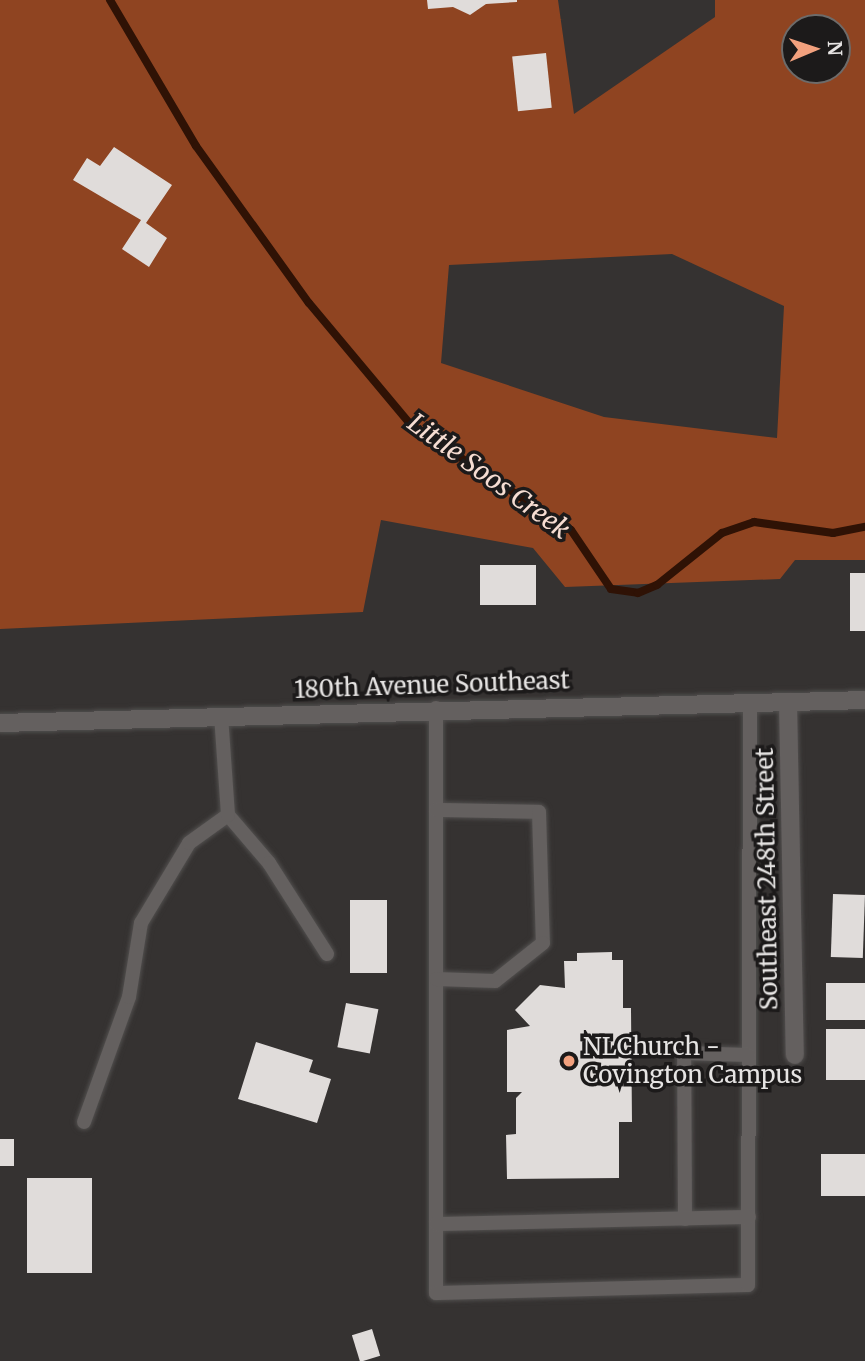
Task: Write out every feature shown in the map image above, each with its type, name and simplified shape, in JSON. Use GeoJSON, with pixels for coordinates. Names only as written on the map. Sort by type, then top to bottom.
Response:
{"type":"FeatureCollection","features":[{"type":"Feature","properties":{"kind":"street","name":"180th Avenue Southeast"},"geometry":{"type":"LineString","coordinates":[[0,723],[436,708],[865,700]]}},
{"type":"Feature","properties":{"kind":"street","name":"Southeast 248th Street"},"geometry":{"type":"LineString","coordinates":[[788,702],[795,1055]]}},
{"type":"Feature","properties":{"kind":"lane"},"geometry":{"type":"LineString","coordinates":[[436,708],[436,1293],[748,1285],[750,701]]}},
{"type":"Feature","properties":{"kind":"lane"},"geometry":{"type":"LineString","coordinates":[[221,716],[228,815],[269,863],[327,954]]}},
{"type":"Feature","properties":{"kind":"lane"},"geometry":{"type":"LineString","coordinates":[[436,810],[539,812],[542,943],[495,981],[436,979]]}},
{"type":"Feature","properties":{"kind":"lane"},"geometry":{"type":"LineString","coordinates":[[84,1122],[130,997],[141,923],[189,843],[228,815]]}},
{"type":"Feature","properties":{"kind":"lane"},"geometry":{"type":"LineString","coordinates":[[685,1219],[684,1053],[749,1055]]}},
{"type":"Feature","properties":{"kind":"lane"},"geometry":{"type":"LineString","coordinates":[[436,1224],[749,1217]]}},
{"type":"Feature","properties":{"kind":"shaded area"},"geometry":{"type":"Polygon","coordinates":[[[0,0],[558,0],[574,114],[715,17],[715,0],[865,0],[865,560],[795,560],[780,579],[565,587],[533,548],[381,520],[363,612],[0,629],[0,0]],[[672,254],[449,265],[441,363],[604,417],[777,438],[784,306],[672,254]]]}},
{"type":"Feature","properties":{"kind":"building"},"geometry":{"type":"Polygon","coordinates":[[[427,0],[517,2],[486,4],[470,15],[453,7],[428,9],[427,0]]]}},
{"type":"Feature","properties":{"kind":"building"},"geometry":{"type":"Polygon","coordinates":[[[546,53],[552,108],[518,111],[512,57],[546,53]]]}},
{"type":"Feature","properties":{"kind":"building"},"geometry":{"type":"Polygon","coordinates":[[[114,147],[172,185],[146,223],[167,238],[149,267],[122,249],[141,220],[73,180],[87,158],[100,166],[114,147]]]}},
{"type":"Feature","properties":{"kind":"building"},"geometry":{"type":"Polygon","coordinates":[[[480,565],[536,565],[536,605],[480,605],[480,565]]]}},
{"type":"Feature","properties":{"kind":"building"},"geometry":{"type":"Polygon","coordinates":[[[850,573],[865,573],[865,631],[850,631],[850,573]]]}},
{"type":"Feature","properties":{"kind":"building"},"geometry":{"type":"Polygon","coordinates":[[[833,894],[865,895],[863,958],[831,957],[833,894]]]}},
{"type":"Feature","properties":{"kind":"building"},"geometry":{"type":"Polygon","coordinates":[[[350,900],[387,900],[387,973],[350,973],[350,900]]]}},
{"type":"Feature","properties":{"kind":"building","name":"NLChurch - Covington Campus"},"geometry":{"type":"Polygon","coordinates":[[[612,952],[612,960],[623,960],[623,1008],[631,1008],[632,1122],[619,1122],[619,1178],[507,1179],[506,1135],[516,1134],[516,1098],[522,1092],[507,1092],[507,1030],[530,1026],[515,1010],[540,985],[565,988],[564,961],[577,961],[577,953],[612,952]]]}},
{"type":"Feature","properties":{"kind":"building"},"geometry":{"type":"Polygon","coordinates":[[[826,983],[865,983],[865,1020],[826,1020],[826,983]]]}},
{"type":"Feature","properties":{"kind":"building"},"geometry":{"type":"Polygon","coordinates":[[[346,1003],[378,1009],[370,1053],[337,1047],[346,1003]]]}},
{"type":"Feature","properties":{"kind":"building"},"geometry":{"type":"Polygon","coordinates":[[[826,1029],[865,1029],[865,1080],[826,1080],[826,1029]]]}},
{"type":"Feature","properties":{"kind":"building"},"geometry":{"type":"Polygon","coordinates":[[[256,1042],[313,1060],[309,1072],[331,1079],[317,1123],[238,1099],[256,1042]]]}},
{"type":"Feature","properties":{"kind":"building"},"geometry":{"type":"Polygon","coordinates":[[[0,1139],[14,1139],[14,1166],[0,1166],[0,1139]]]}},
{"type":"Feature","properties":{"kind":"building"},"geometry":{"type":"Polygon","coordinates":[[[821,1154],[865,1154],[865,1196],[821,1196],[821,1154]]]}},
{"type":"Feature","properties":{"kind":"building"},"geometry":{"type":"Polygon","coordinates":[[[27,1178],[92,1178],[92,1273],[27,1273],[27,1178]]]}},
{"type":"Feature","properties":{"kind":"building"},"geometry":{"type":"Polygon","coordinates":[[[372,1329],[380,1356],[360,1361],[352,1335],[372,1329]]]}},
{"type":"Feature","properties":{"kind":"waterway","name":"Little Soos Creek"},"geometry":{"type":"LineString","coordinates":[[110,0],[196,146],[309,303],[411,425],[571,530],[611,589],[638,593],[657,585],[722,533],[754,522],[833,533],[865,527]]}},
{"type":"Feature","properties":{"kind":"place","name":"NLChurch - Covington Campus"},"geometry":{"type":"Point","coordinates":[569,1061]}}]}
